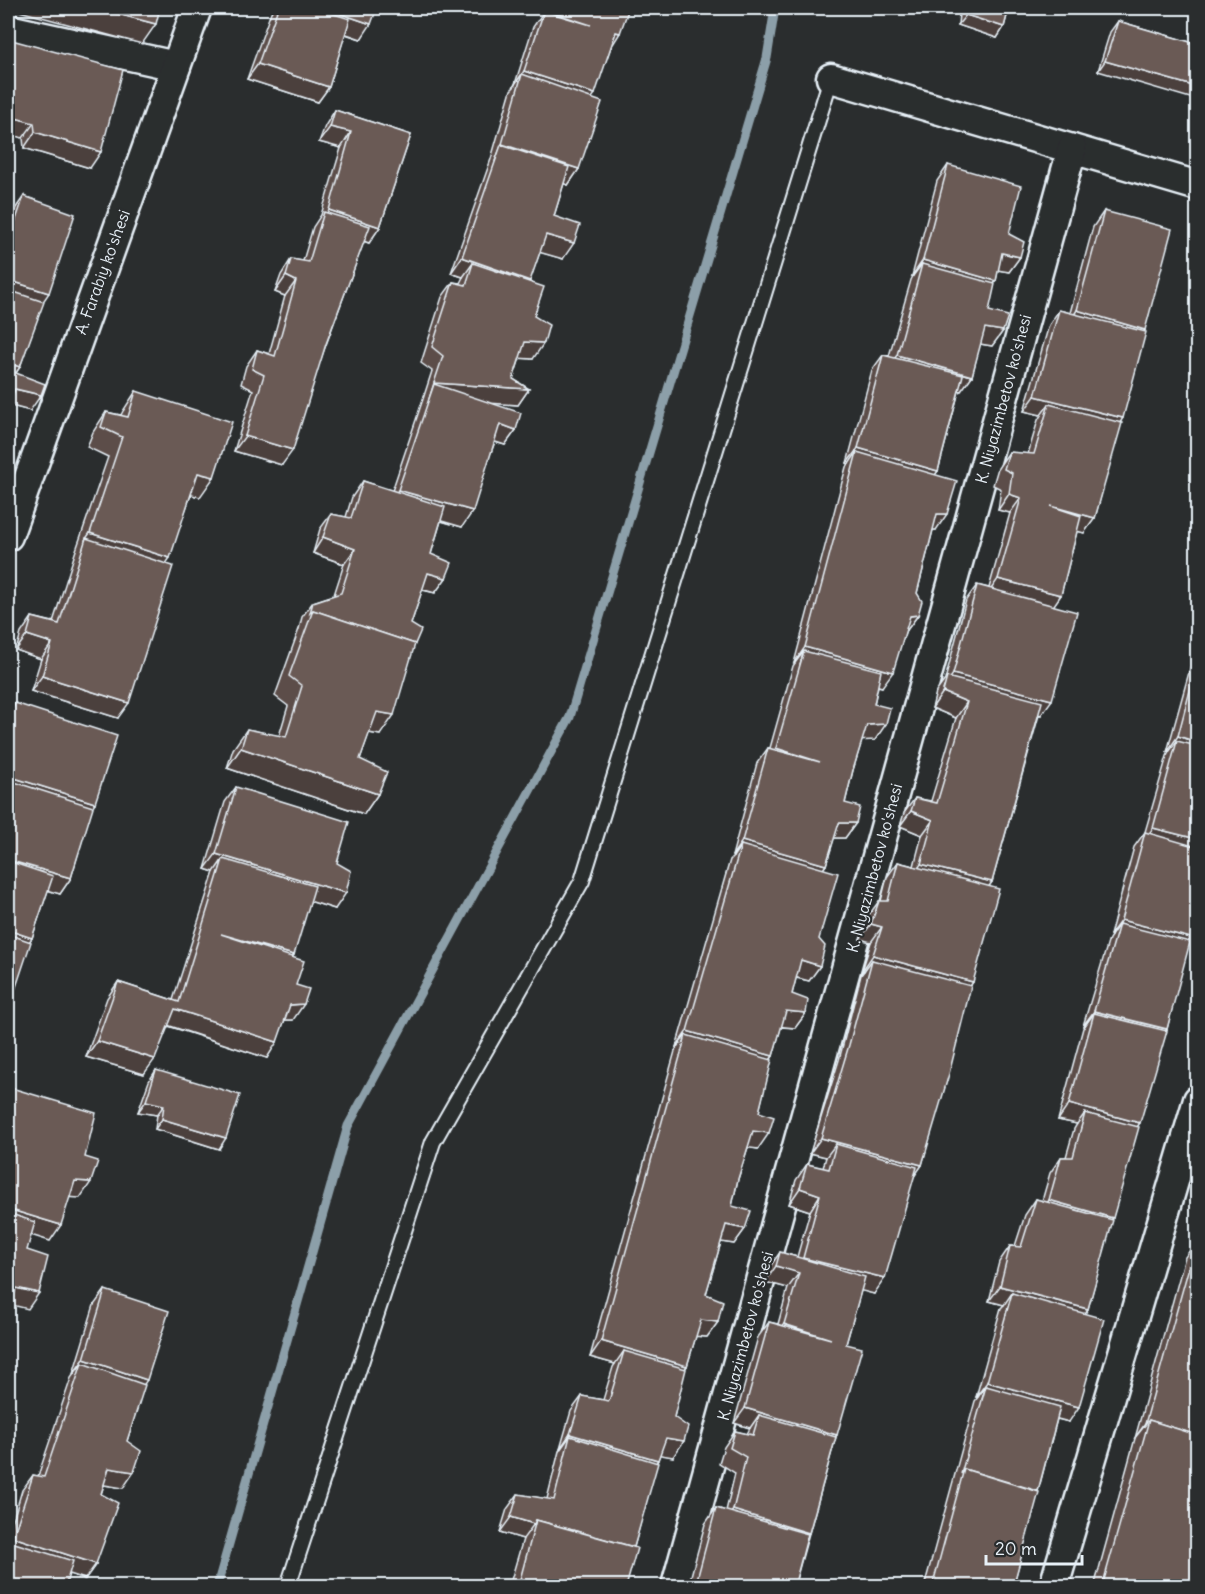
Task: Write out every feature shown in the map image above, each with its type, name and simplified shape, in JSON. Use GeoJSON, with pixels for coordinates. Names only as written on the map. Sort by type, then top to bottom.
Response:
{"type":"FeatureCollection","features":[{"type":"Feature","properties":{"kind":"street","name":"A. Farabiy ko'shesi"},"geometry":{"type":"LineString","coordinates":[[8,536],[197,8]]}},
{"type":"Feature","properties":{"kind":"street"},"geometry":{"type":"LineString","coordinates":[[8,29],[176,66]]}},
{"type":"Feature","properties":{"kind":"street"},"geometry":{"type":"LineString","coordinates":[[831,78],[1197,186]]}},
{"type":"Feature","properties":{"kind":"street","name":"K. Niyazimbetov ko'shesi"},"geometry":{"type":"LineString","coordinates":[[676,1587],[1072,149]]}},
{"type":"Feature","properties":{"kind":"street"},"geometry":{"type":"LineString","coordinates":[[1054,1587],[1197,1100]]}},
{"type":"Feature","properties":{"kind":"lane"},"geometry":{"type":"LineString","coordinates":[[288,1587],[433,1142],[582,881],[831,78]]}},
{"type":"Feature","properties":{"kind":"building"},"geometry":{"type":"Polygon","coordinates":[[[95,8],[160,8],[156,24],[95,8]]]}},
{"type":"Feature","properties":{"kind":"building"},"geometry":{"type":"Polygon","coordinates":[[[278,8],[315,8],[350,19],[329,87],[258,64],[278,8]]]}},
{"type":"Feature","properties":{"kind":"building"},"geometry":{"type":"Polygon","coordinates":[[[324,8],[377,8],[371,24],[324,8]]]}},
{"type":"Feature","properties":{"kind":"building"},"geometry":{"type":"Polygon","coordinates":[[[552,8],[629,8],[620,33],[616,32],[595,94],[524,71],[544,11],[591,25],[551,12],[552,8]]]}},
{"type":"Feature","properties":{"kind":"building"},"geometry":{"type":"Polygon","coordinates":[[[966,8],[1009,8],[1004,27],[966,15],[966,8]]]}},
{"type":"Feature","properties":{"kind":"building"},"geometry":{"type":"Polygon","coordinates":[[[1118,21],[1197,44],[1197,87],[1105,61],[1118,21]]]}},
{"type":"Feature","properties":{"kind":"building"},"geometry":{"type":"Polygon","coordinates":[[[8,39],[123,70],[101,152],[35,132],[34,123],[8,116],[8,39]]]}},
{"type":"Feature","properties":{"kind":"building"},"geometry":{"type":"Polygon","coordinates":[[[522,74],[602,102],[579,169],[502,144],[522,74]]]}},
{"type":"Feature","properties":{"kind":"building"},"geometry":{"type":"Polygon","coordinates":[[[335,110],[411,135],[380,227],[329,210],[351,132],[330,127],[335,110]]]}},
{"type":"Feature","properties":{"kind":"building"},"geometry":{"type":"Polygon","coordinates":[[[501,145],[569,167],[554,216],[580,225],[574,243],[546,235],[530,281],[462,257],[501,145]]]}},
{"type":"Feature","properties":{"kind":"building"},"geometry":{"type":"Polygon","coordinates":[[[948,165],[1021,186],[1009,234],[1024,242],[1020,257],[1002,253],[996,281],[923,260],[948,165]]]}},
{"type":"Feature","properties":{"kind":"building"},"geometry":{"type":"Polygon","coordinates":[[[24,196],[75,214],[49,293],[8,280],[8,243],[24,196]]]}},
{"type":"Feature","properties":{"kind":"building"},"geometry":{"type":"Polygon","coordinates":[[[1104,211],[1172,229],[1145,330],[1077,310],[1104,211]]]}},
{"type":"Feature","properties":{"kind":"building"},"geometry":{"type":"Polygon","coordinates":[[[324,212],[370,226],[326,344],[293,450],[245,436],[264,375],[252,369],[257,350],[275,356],[296,281],[286,276],[291,259],[309,262],[324,212]]]}},
{"type":"Feature","properties":{"kind":"building"},"geometry":{"type":"Polygon","coordinates":[[[473,263],[544,287],[534,316],[549,325],[544,343],[525,342],[513,379],[529,389],[434,383],[443,356],[432,347],[453,282],[466,285],[473,263]]]}},
{"type":"Feature","properties":{"kind":"building"},"geometry":{"type":"Polygon","coordinates":[[[922,264],[995,284],[989,311],[1008,316],[1003,331],[985,328],[972,376],[897,355],[922,264]]]}},
{"type":"Feature","properties":{"kind":"building"},"geometry":{"type":"Polygon","coordinates":[[[8,290],[44,302],[20,367],[8,363],[8,290]]]}},
{"type":"Feature","properties":{"kind":"building"},"geometry":{"type":"Polygon","coordinates":[[[1059,310],[1146,332],[1123,418],[1035,396],[1059,310]]]}},
{"type":"Feature","properties":{"kind":"building"},"geometry":{"type":"Polygon","coordinates":[[[883,355],[963,375],[938,471],[858,448],[883,355]]]}},
{"type":"Feature","properties":{"kind":"building"},"geometry":{"type":"Polygon","coordinates":[[[8,370],[45,384],[41,395],[15,389],[8,408],[8,370]]]}},
{"type":"Feature","properties":{"kind":"building"},"geometry":{"type":"Polygon","coordinates":[[[434,384],[521,413],[516,430],[500,424],[473,511],[398,490],[434,384]]]}},
{"type":"Feature","properties":{"kind":"building"},"geometry":{"type":"Polygon","coordinates":[[[136,391],[232,422],[214,477],[198,473],[170,558],[90,533],[122,437],[101,427],[106,412],[128,417],[136,391]]]}},
{"type":"Feature","properties":{"kind":"building"},"geometry":{"type":"Polygon","coordinates":[[[1049,404],[1122,423],[1095,518],[1051,506],[1081,516],[1061,595],[998,579],[1021,498],[1009,494],[1012,473],[1004,469],[1009,452],[1034,454],[1049,404]]]}},
{"type":"Feature","properties":{"kind":"building"},"geometry":{"type":"Polygon","coordinates":[[[857,452],[957,481],[947,514],[937,514],[917,593],[922,601],[918,615],[910,616],[893,672],[805,647],[857,452]]]}},
{"type":"Feature","properties":{"kind":"building"},"geometry":{"type":"Polygon","coordinates":[[[363,481],[445,507],[431,554],[452,563],[446,578],[428,573],[411,624],[421,630],[415,644],[313,610],[310,613],[313,602],[341,593],[355,549],[323,537],[331,514],[351,518],[363,481]]]}},
{"type":"Feature","properties":{"kind":"building"},"geometry":{"type":"Polygon","coordinates":[[[86,538],[173,566],[129,703],[42,676],[52,643],[27,635],[32,617],[59,624],[86,538]]]}},
{"type":"Feature","properties":{"kind":"building"},"geometry":{"type":"Polygon","coordinates":[[[977,585],[1077,612],[1052,700],[953,674],[977,585]]]}},
{"type":"Feature","properties":{"kind":"building"},"geometry":{"type":"Polygon","coordinates":[[[313,610],[415,644],[394,715],[377,712],[360,759],[387,772],[378,794],[241,748],[247,729],[286,737],[302,686],[289,676],[313,610]]]}},
{"type":"Feature","properties":{"kind":"building"},"geometry":{"type":"Polygon","coordinates":[[[804,651],[881,671],[874,704],[890,708],[886,724],[867,725],[845,803],[860,807],[856,823],[839,823],[826,865],[742,841],[768,748],[820,762],[776,748],[804,651]]]}},
{"type":"Feature","properties":{"kind":"building"},"geometry":{"type":"Polygon","coordinates":[[[1197,664],[1197,742],[1178,736],[1197,664]]]}},
{"type":"Feature","properties":{"kind":"building"},"geometry":{"type":"Polygon","coordinates":[[[947,677],[1042,702],[992,882],[921,864],[933,820],[911,811],[915,798],[937,803],[967,702],[943,692],[947,677]]]}},
{"type":"Feature","properties":{"kind":"building"},"geometry":{"type":"Polygon","coordinates":[[[15,703],[117,736],[95,803],[8,776],[8,723],[15,703]]]}},
{"type":"Feature","properties":{"kind":"building"},"geometry":{"type":"Polygon","coordinates":[[[1177,741],[1197,746],[1197,839],[1153,828],[1177,741]]]}},
{"type":"Feature","properties":{"kind":"building"},"geometry":{"type":"Polygon","coordinates":[[[8,780],[93,807],[71,878],[8,860],[8,780]]]}},
{"type":"Feature","properties":{"kind":"building"},"geometry":{"type":"Polygon","coordinates":[[[236,787],[349,822],[337,863],[351,871],[346,893],[216,854],[236,787]]]}},
{"type":"Feature","properties":{"kind":"building"},"geometry":{"type":"Polygon","coordinates":[[[1145,832],[1197,847],[1197,915],[1191,938],[1121,920],[1145,832]]]}},
{"type":"Feature","properties":{"kind":"building"},"geometry":{"type":"Polygon","coordinates":[[[741,845],[838,873],[819,939],[825,946],[820,966],[801,960],[792,994],[808,1000],[806,1013],[786,1011],[773,1056],[687,1031],[741,845]]]}},
{"type":"Feature","properties":{"kind":"building"},"geometry":{"type":"Polygon","coordinates":[[[223,859],[315,886],[294,955],[221,934],[304,961],[296,985],[309,989],[304,1004],[290,1005],[277,1042],[175,1009],[155,1059],[97,1041],[118,982],[179,1002],[223,859]]]}},
{"type":"Feature","properties":{"kind":"building"},"geometry":{"type":"Polygon","coordinates":[[[8,861],[53,876],[32,938],[8,930],[8,861]]]}},
{"type":"Feature","properties":{"kind":"building"},"geometry":{"type":"Polygon","coordinates":[[[898,862],[999,889],[973,982],[873,955],[882,927],[871,924],[879,901],[888,901],[898,862]]]}},
{"type":"Feature","properties":{"kind":"building"},"geometry":{"type":"Polygon","coordinates":[[[1119,924],[1190,942],[1167,1029],[1094,1011],[1119,924]]]}},
{"type":"Feature","properties":{"kind":"building"},"geometry":{"type":"Polygon","coordinates":[[[8,934],[31,942],[10,1005],[8,1004],[8,934]]]}},
{"type":"Feature","properties":{"kind":"building"},"geometry":{"type":"Polygon","coordinates":[[[872,960],[971,986],[949,1074],[922,1165],[821,1138],[872,960]]]}},
{"type":"Feature","properties":{"kind":"building"},"geometry":{"type":"Polygon","coordinates":[[[1094,1013],[1167,1031],[1140,1123],[1069,1104],[1094,1013]]]}},
{"type":"Feature","properties":{"kind":"building"},"geometry":{"type":"Polygon","coordinates":[[[686,1035],[772,1060],[759,1112],[774,1117],[769,1133],[753,1131],[732,1206],[751,1211],[745,1229],[726,1225],[706,1294],[723,1301],[718,1322],[701,1320],[687,1366],[601,1341],[686,1035]]]}},
{"type":"Feature","properties":{"kind":"building"},"geometry":{"type":"Polygon","coordinates":[[[156,1070],[240,1095],[226,1138],[162,1119],[164,1105],[146,1101],[156,1070]]]}},
{"type":"Feature","properties":{"kind":"building"},"geometry":{"type":"Polygon","coordinates":[[[8,1087],[96,1113],[85,1157],[98,1161],[91,1182],[75,1181],[61,1225],[8,1209],[8,1087]]]}},
{"type":"Feature","properties":{"kind":"building"},"geometry":{"type":"Polygon","coordinates":[[[1085,1113],[1139,1127],[1113,1218],[1049,1200],[1061,1157],[1073,1157],[1085,1113]]]}},
{"type":"Feature","properties":{"kind":"building"},"geometry":{"type":"Polygon","coordinates":[[[836,1144],[917,1167],[885,1278],[803,1258],[820,1195],[800,1188],[807,1164],[829,1169],[836,1144]]]}},
{"type":"Feature","properties":{"kind":"building"},"geometry":{"type":"Polygon","coordinates":[[[1036,1199],[1113,1220],[1088,1309],[1000,1286],[1010,1246],[1021,1247],[1036,1199]]]}},
{"type":"Feature","properties":{"kind":"building"},"geometry":{"type":"Polygon","coordinates":[[[8,1213],[35,1222],[27,1250],[48,1257],[39,1293],[16,1288],[8,1317],[8,1213]]]}},
{"type":"Feature","properties":{"kind":"building"},"geometry":{"type":"Polygon","coordinates":[[[1196,1242],[1197,1435],[1149,1420],[1145,1424],[1196,1242]]]}},
{"type":"Feature","properties":{"kind":"building"},"geometry":{"type":"Polygon","coordinates":[[[780,1252],[865,1277],[846,1344],[862,1348],[837,1435],[745,1408],[769,1322],[831,1339],[784,1324],[799,1273],[776,1266],[780,1252]]]}},
{"type":"Feature","properties":{"kind":"building"},"geometry":{"type":"Polygon","coordinates":[[[105,1290],[169,1311],[147,1380],[84,1359],[105,1290]]]}},
{"type":"Feature","properties":{"kind":"building"},"geometry":{"type":"Polygon","coordinates":[[[1012,1293],[1104,1319],[1079,1407],[987,1382],[1012,1293]]]}},
{"type":"Feature","properties":{"kind":"building"},"geometry":{"type":"Polygon","coordinates":[[[624,1351],[686,1369],[674,1417],[688,1427],[684,1441],[666,1438],[658,1460],[570,1434],[582,1396],[609,1401],[624,1351]]]}},
{"type":"Feature","properties":{"kind":"building"},"geometry":{"type":"Polygon","coordinates":[[[82,1363],[145,1385],[127,1441],[141,1451],[134,1472],[109,1468],[101,1494],[118,1503],[96,1564],[13,1537],[33,1475],[44,1477],[82,1363]]]}},
{"type":"Feature","properties":{"kind":"building"},"geometry":{"type":"Polygon","coordinates":[[[986,1386],[1060,1407],[1038,1491],[964,1469],[961,1474],[986,1386]]]}},
{"type":"Feature","properties":{"kind":"building"},"geometry":{"type":"Polygon","coordinates":[[[759,1415],[836,1437],[809,1533],[733,1510],[746,1457],[730,1448],[735,1431],[753,1435],[759,1415]]]}},
{"type":"Feature","properties":{"kind":"building"},"geometry":{"type":"Polygon","coordinates":[[[1149,1420],[1197,1435],[1197,1564],[1191,1587],[1102,1587],[1149,1420]]]}},
{"type":"Feature","properties":{"kind":"building"},"geometry":{"type":"Polygon","coordinates":[[[570,1436],[658,1463],[634,1547],[536,1520],[534,1524],[511,1517],[518,1494],[554,1500],[570,1436]]]}},
{"type":"Feature","properties":{"kind":"building"},"geometry":{"type":"Polygon","coordinates":[[[964,1469],[1039,1492],[1013,1587],[932,1587],[964,1469]]]}},
{"type":"Feature","properties":{"kind":"building"},"geometry":{"type":"Polygon","coordinates":[[[716,1508],[808,1534],[794,1587],[695,1587],[716,1508]]]}},
{"type":"Feature","properties":{"kind":"building"},"geometry":{"type":"Polygon","coordinates":[[[536,1520],[637,1548],[626,1587],[518,1587],[536,1520]]]}},
{"type":"Feature","properties":{"kind":"building"},"geometry":{"type":"Polygon","coordinates":[[[8,1541],[73,1561],[65,1587],[8,1587],[8,1541]]]}},
{"type":"Feature","properties":{"kind":"waterway"},"geometry":{"type":"LineString","coordinates":[[217,1586],[348,1126],[570,717],[767,58],[775,8]]}}]}
